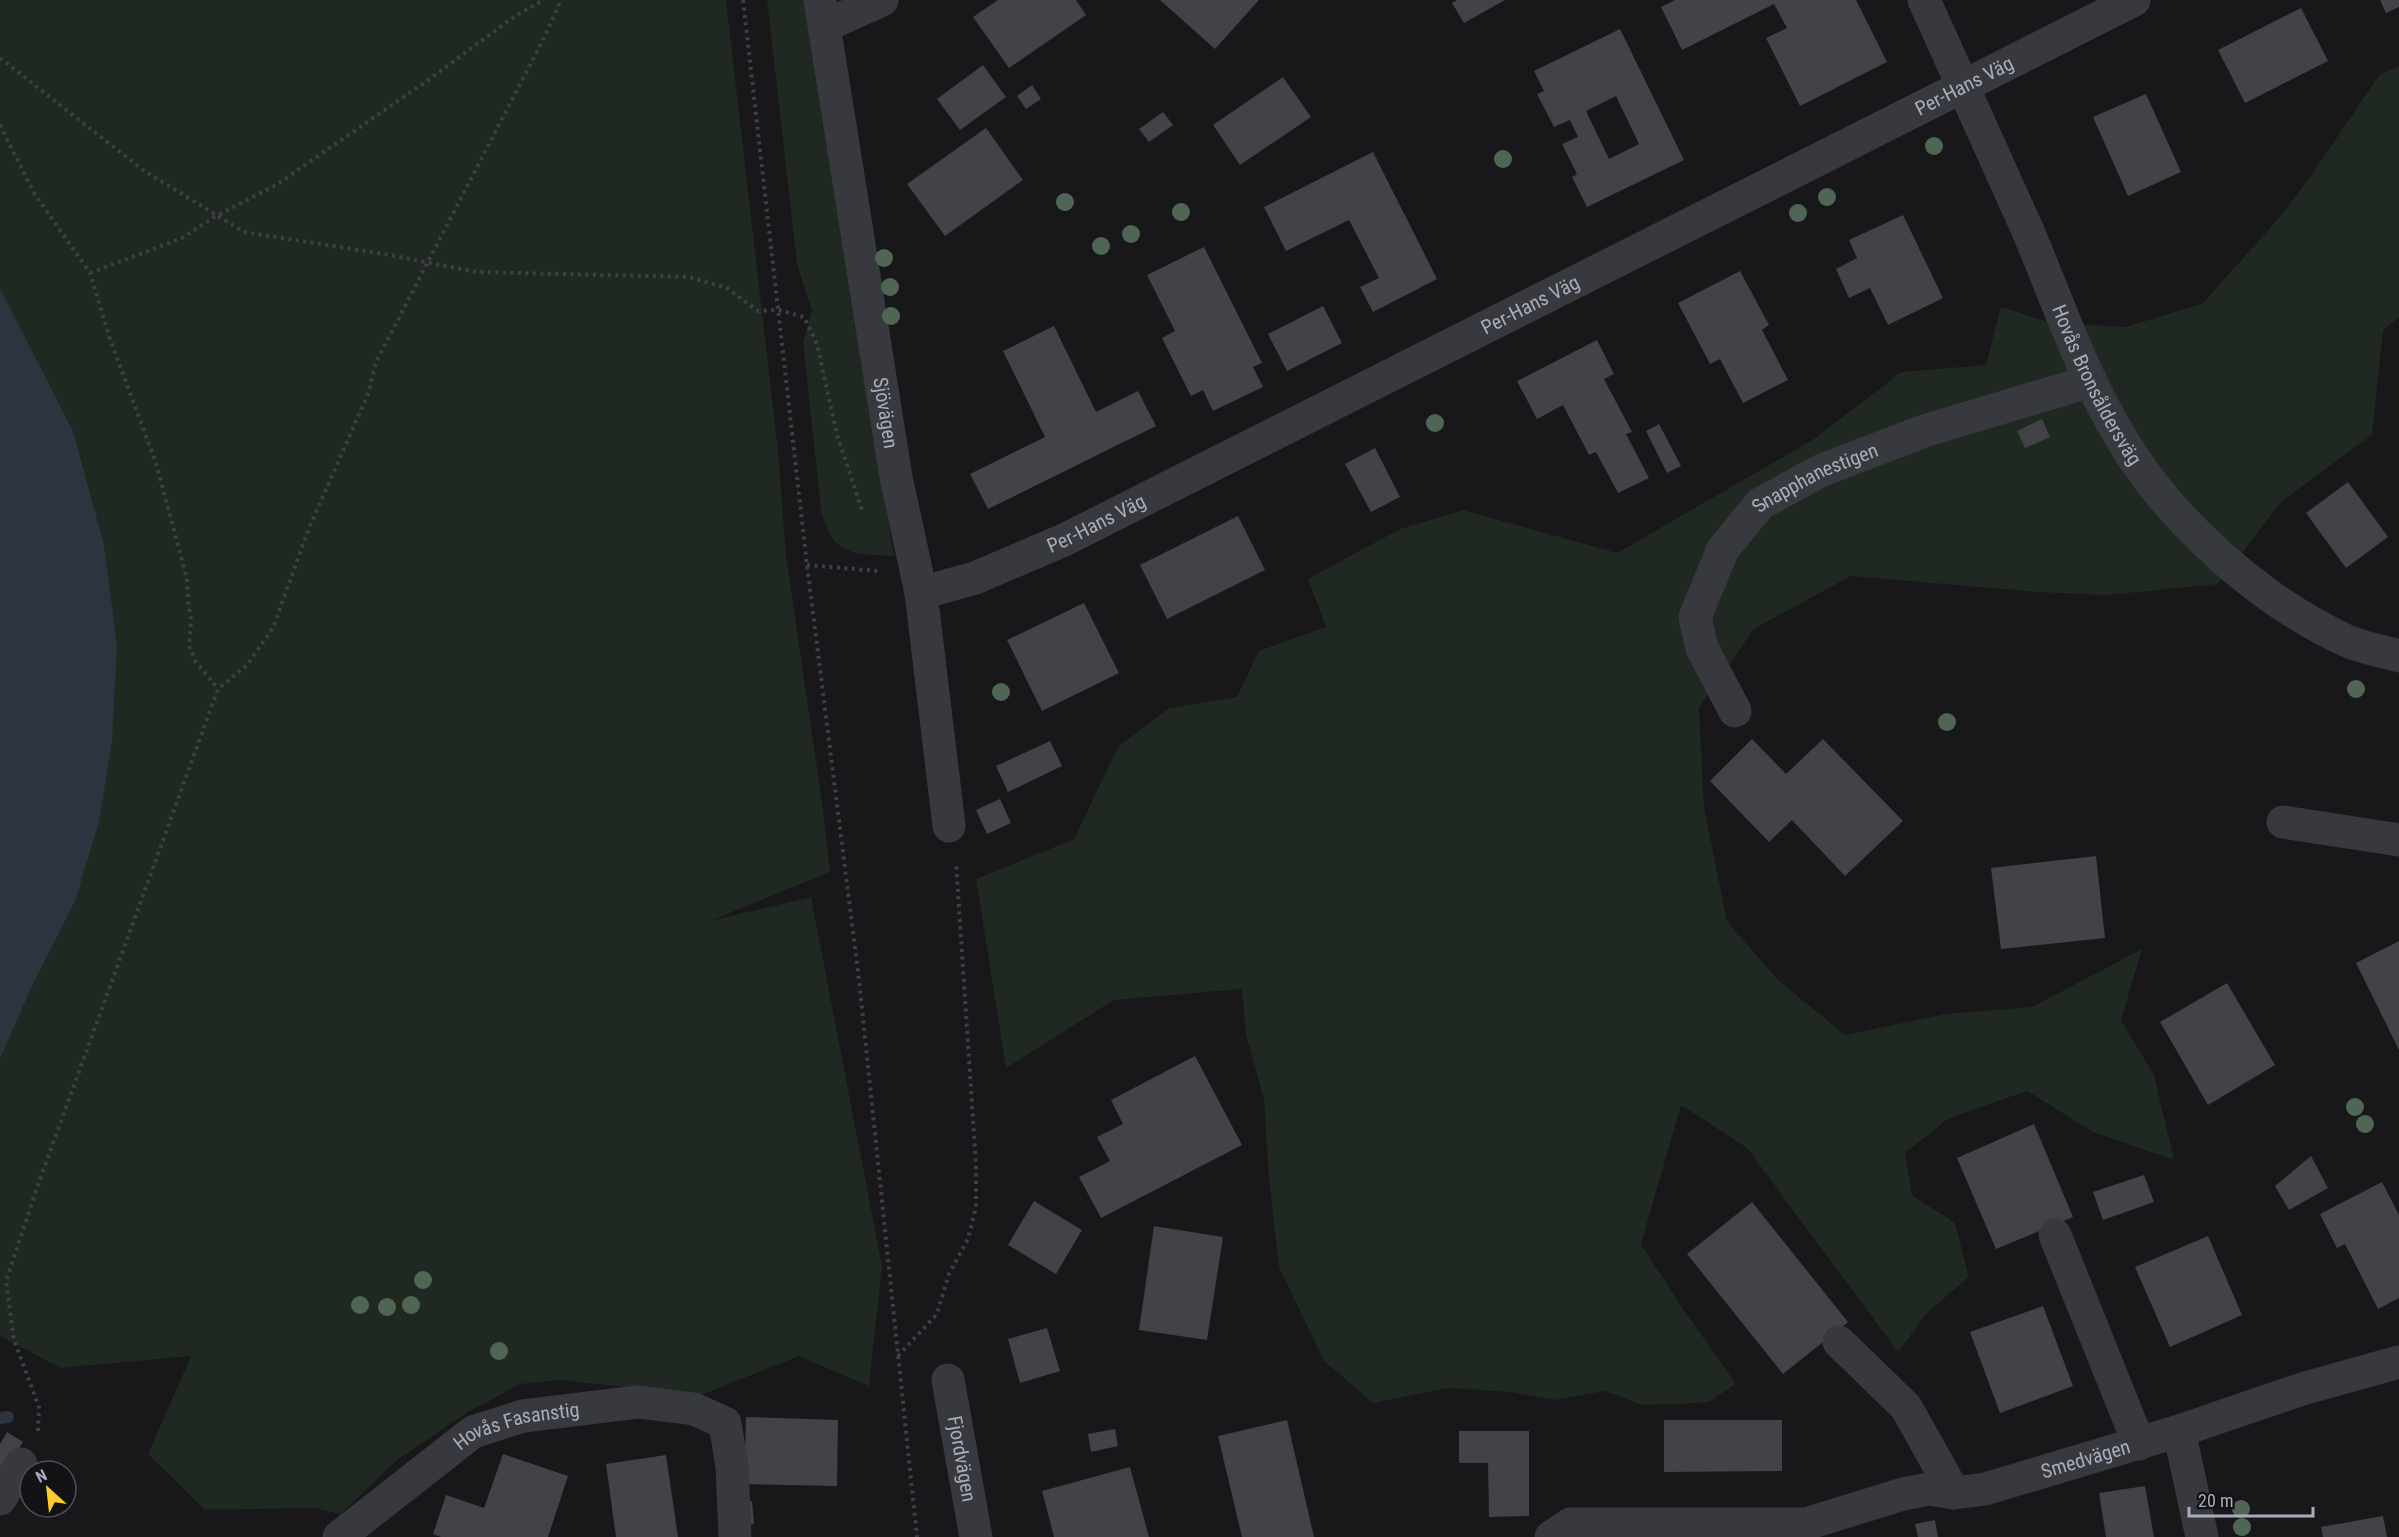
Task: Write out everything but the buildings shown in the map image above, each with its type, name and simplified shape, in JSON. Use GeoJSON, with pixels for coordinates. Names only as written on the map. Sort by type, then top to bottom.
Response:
{"type":"FeatureCollection","features":[{"type":"Feature","properties":{"kind":"street"},"geometry":{"type":"LineString","coordinates":[[822,13],[882,0]]}},
{"type":"Feature","properties":{"kind":"street","name":"Hovås Bronsåldersväg"},"geometry":{"type":"LineString","coordinates":[[1924,0],[2091,381],[2120,437],[2147,477],[2179,515],[2209,545],[2288,610],[2349,642],[2399,656]]}},
{"type":"Feature","properties":{"kind":"street","name":"Per-Hans Väg"},"geometry":{"type":"LineString","coordinates":[[917,580],[975,579],[1064,540],[2134,0]]}},
{"type":"Feature","properties":{"kind":"street","name":"Sjövägen"},"geometry":{"type":"LineString","coordinates":[[822,13],[896,477],[917,580],[949,826]]}},
{"type":"Feature","properties":{"kind":"street","name":"Snapphanestigen"},"geometry":{"type":"LineString","coordinates":[[1735,711],[1702,648],[1695,616],[1723,549],[1760,504],[1820,471],[1924,431],[2091,381]]}},
{"type":"Feature","properties":{"kind":"street"},"geometry":{"type":"LineString","coordinates":[[2283,822],[2399,840]]}},
{"type":"Feature","properties":{"kind":"street"},"geometry":{"type":"LineString","coordinates":[[2055,1235],[2139,1444]]}},
{"type":"Feature","properties":{"kind":"street"},"geometry":{"type":"LineString","coordinates":[[1839,1342],[1906,1407],[1954,1493]]}},
{"type":"Feature","properties":{"kind":"street","name":"Smedvägen"},"geometry":{"type":"LineString","coordinates":[[1551,1537],[1570,1524],[1806,1524],[1912,1492],[1929,1489],[1954,1493],[1985,1489],[2139,1444],[2302,1389],[2399,1362]]}},
{"type":"Feature","properties":{"kind":"street","name":"Fjordvägen"},"geometry":{"type":"LineString","coordinates":[[948,1380],[976,1537]]}},
{"type":"Feature","properties":{"kind":"street","name":"Hovås Fasanstig"},"geometry":{"type":"LineString","coordinates":[[339,1537],[473,1432],[523,1416],[638,1402],[694,1408],[725,1423],[732,1467],[735,1537]]}},
{"type":"Feature","properties":{"kind":"street"},"geometry":{"type":"LineString","coordinates":[[2180,1431],[2202,1537]]}},
{"type":"Feature","properties":{"kind":"street"},"geometry":{"type":"LineString","coordinates":[[0,1499],[18,1469]]}},
{"type":"Feature","properties":{"kind":"path"},"geometry":{"type":"LineString","coordinates":[[90,273],[182,238],[216,216],[276,185],[431,78],[515,16],[544,0]]}},
{"type":"Feature","properties":{"kind":"path"},"geometry":{"type":"LineString","coordinates":[[24,1459],[38,1436],[39,1407],[14,1340],[6,1281],[39,1179],[218,688],[247,665],[273,628],[309,528],[368,394],[376,362],[544,38],[561,0]]}},
{"type":"Feature","properties":{"kind":"path"},"geometry":{"type":"LineString","coordinates":[[743,0],[807,565],[859,980],[916,1537]]}},
{"type":"Feature","properties":{"kind":"path"},"geometry":{"type":"LineString","coordinates":[[0,58],[143,170],[244,232],[477,272],[652,274],[689,277],[728,288],[758,311],[778,310],[804,317],[817,344],[837,435],[860,507],[866,517]]}},
{"type":"Feature","properties":{"kind":"path"},"geometry":{"type":"LineString","coordinates":[[0,125],[34,193],[90,273],[110,339],[156,463],[188,579],[191,620],[189,646],[196,662],[218,688]]}},
{"type":"Feature","properties":{"kind":"path"},"geometry":{"type":"LineString","coordinates":[[807,565],[886,571],[917,580]]}},
{"type":"Feature","properties":{"kind":"path"},"geometry":{"type":"LineString","coordinates":[[898,1356],[937,1314],[949,1274],[968,1239],[976,1208],[976,1164],[955,855],[949,826]]}},
{"type":"Feature","properties":{"kind":"shaded area"},"geometry":{"type":"Polygon","coordinates":[[[0,0],[726,0],[778,450],[786,555],[830,872],[710,921],[811,897],[882,1266],[869,1386],[799,1356],[701,1395],[560,1380],[520,1384],[468,1412],[396,1461],[341,1514],[315,1508],[205,1510],[148,1454],[191,1356],[61,1368],[0,1336],[0,1059],[33,984],[117,645],[104,544],[73,431],[0,288],[0,0]]]}},
{"type":"Feature","properties":{"kind":"shaded area"},"geometry":{"type":"Polygon","coordinates":[[[767,0],[805,0],[894,556],[855,553],[846,550],[831,537],[821,510],[803,342],[812,311],[797,264],[767,0]]]}},
{"type":"Feature","properties":{"kind":"shaded area"},"geometry":{"type":"Polygon","coordinates":[[[2399,66],[2399,317],[2383,331],[2372,435],[2282,501],[2218,584],[2107,595],[2038,592],[1851,576],[1754,629],[1699,708],[1704,807],[1727,921],[1776,978],[1845,1035],[1945,1014],[2032,1007],[2142,949],[2121,1020],[2154,1075],[2174,1160],[2093,1132],[2027,1091],[1949,1118],[1905,1153],[1912,1195],[1955,1223],[1969,1277],[1928,1312],[1898,1352],[1747,1148],[1681,1105],[1641,1244],[1736,1384],[1709,1402],[1679,1404],[1642,1405],[1605,1391],[1554,1400],[1510,1392],[1447,1388],[1373,1403],[1324,1361],[1279,1267],[1269,1179],[1264,1100],[1246,1035],[1242,989],[1114,1000],[1006,1068],[976,879],[1074,839],[1118,747],[1169,708],[1237,697],[1259,651],[1326,627],[1308,579],[1400,529],[1463,510],[1617,553],[1814,439],[1901,372],[1986,365],[2001,307],[2051,323],[2125,327],[2202,304],[2278,219],[2312,174],[2380,74],[2399,66]]]}},
{"type":"Feature","properties":{"kind":"shaded area"},"geometry":{"type":"Polygon","coordinates":[[[0,288],[73,431],[104,544],[117,645],[112,741],[99,822],[75,901],[33,984],[0,1059],[0,288]]]}},
{"type":"Feature","properties":{"kind":"waterway"},"geometry":{"type":"LineString","coordinates":[[0,1418],[8,1417]]}}]}
